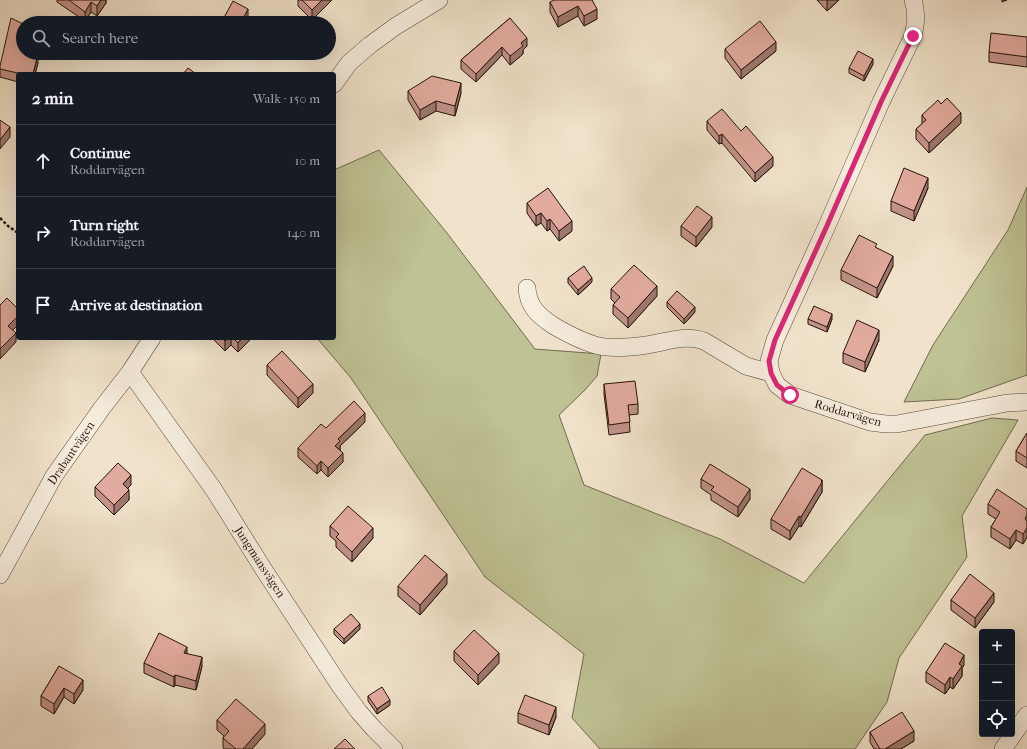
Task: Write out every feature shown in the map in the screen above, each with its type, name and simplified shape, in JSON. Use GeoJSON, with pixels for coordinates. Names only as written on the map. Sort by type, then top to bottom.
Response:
{"type":"FeatureCollection","features":[{"type":"Feature","properties":{"kind":"street"},"geometry":{"type":"LineString","coordinates":[[336,81],[349,63],[370,45],[396,26],[439,0]]}},
{"type":"Feature","properties":{"kind":"street"},"geometry":{"type":"LineString","coordinates":[[527,288],[528,296],[534,309],[543,319],[557,328],[596,345],[621,347],[645,345],[686,337],[699,339],[704,340],[746,366],[771,373],[769,361],[775,340],[881,102],[913,36],[916,26],[914,0]]}},
{"type":"Feature","properties":{"kind":"street","name":"Drabantvägen"},"geometry":{"type":"LineString","coordinates":[[0,575],[54,476],[102,408],[130,372],[151,340]]}},
{"type":"Feature","properties":{"kind":"street","name":"Jungmansvägen"},"geometry":{"type":"LineString","coordinates":[[130,372],[214,490],[264,570],[344,691],[364,718],[394,749]]}},
{"type":"Feature","properties":{"kind":"street","name":"Roddarvägen"},"geometry":{"type":"LineString","coordinates":[[771,373],[777,385],[790,395],[870,422],[886,424],[897,424],[1007,403],[1027,402]]}},
{"type":"Feature","properties":{"kind":"street"},"geometry":{"type":"LineString","coordinates":[[1003,749],[1027,715]]}},
{"type":"Feature","properties":{"kind":"path"},"geometry":{"type":"LineString","coordinates":[[0,218],[16,232]]}},
{"type":"Feature","properties":{"kind":"green space"},"geometry":{"type":"Polygon","coordinates":[[[379,150],[447,233],[535,349],[601,354],[597,376],[559,415],[584,485],[720,539],[804,583],[925,435],[992,418],[1018,420],[962,516],[967,557],[899,658],[887,702],[855,749],[600,749],[572,718],[584,654],[485,577],[351,378],[319,340],[336,340],[336,169],[379,150]]]}},
{"type":"Feature","properties":{"kind":"green space"},"geometry":{"type":"Polygon","coordinates":[[[1027,187],[1027,375],[959,399],[904,402],[933,345],[1008,230],[1027,187]]]}},
{"type":"Feature","properties":{"kind":"building"},"geometry":{"type":"Polygon","coordinates":[[[69,0],[101,0],[97,6],[91,2],[85,12],[69,0]]]}},
{"type":"Feature","properties":{"kind":"building"},"geometry":{"type":"Polygon","coordinates":[[[302,0],[322,0],[312,10],[302,0]]]}},
{"type":"Feature","properties":{"kind":"building"},"geometry":{"type":"Polygon","coordinates":[[[554,0],[592,0],[597,9],[584,16],[578,6],[558,17],[550,2],[554,0]]]}},
{"type":"Feature","properties":{"kind":"building"},"geometry":{"type":"Polygon","coordinates":[[[233,1],[248,9],[244,16],[225,16],[233,1]]]}},
{"type":"Feature","properties":{"kind":"building"},"geometry":{"type":"Polygon","coordinates":[[[11,18],[16,20],[16,60],[36,60],[34,72],[16,73],[0,69],[11,18]]]}},
{"type":"Feature","properties":{"kind":"building"},"geometry":{"type":"Polygon","coordinates":[[[510,18],[527,38],[521,43],[523,46],[510,56],[502,47],[476,74],[461,60],[510,18]]]}},
{"type":"Feature","properties":{"kind":"building"},"geometry":{"type":"Polygon","coordinates":[[[760,21],[776,42],[741,70],[725,49],[760,21]]]}},
{"type":"Feature","properties":{"kind":"building"},"geometry":{"type":"Polygon","coordinates":[[[991,33],[1027,37],[1027,57],[989,52],[991,33]]]}},
{"type":"Feature","properties":{"kind":"building"},"geometry":{"type":"Polygon","coordinates":[[[858,51],[873,59],[864,76],[849,68],[858,51]]]}},
{"type":"Feature","properties":{"kind":"building"},"geometry":{"type":"Polygon","coordinates":[[[188,68],[193,72],[185,72],[188,68]]]}},
{"type":"Feature","properties":{"kind":"building"},"geometry":{"type":"Polygon","coordinates":[[[432,76],[461,83],[455,106],[436,101],[420,110],[408,91],[432,76]]]}},
{"type":"Feature","properties":{"kind":"building"},"geometry":{"type":"Polygon","coordinates":[[[947,98],[961,113],[929,143],[916,129],[926,120],[922,115],[938,100],[941,104],[947,98]]]}},
{"type":"Feature","properties":{"kind":"building"},"geometry":{"type":"Polygon","coordinates":[[[722,109],[741,131],[746,126],[773,157],[755,173],[722,134],[719,136],[707,121],[722,109]]]}},
{"type":"Feature","properties":{"kind":"building"},"geometry":{"type":"Polygon","coordinates":[[[0,120],[10,127],[0,140],[0,120]]]}},
{"type":"Feature","properties":{"kind":"building"},"geometry":{"type":"Polygon","coordinates":[[[904,168],[928,178],[914,211],[891,201],[904,168]]]}},
{"type":"Feature","properties":{"kind":"building"},"geometry":{"type":"Polygon","coordinates":[[[548,188],[572,221],[559,231],[550,219],[547,221],[541,213],[536,216],[527,203],[548,188]]]}},
{"type":"Feature","properties":{"kind":"building"},"geometry":{"type":"Polygon","coordinates":[[[697,206],[712,217],[696,237],[681,226],[697,206]]]}},
{"type":"Feature","properties":{"kind":"building"},"geometry":{"type":"Polygon","coordinates":[[[859,235],[877,244],[875,247],[893,256],[877,288],[841,270],[859,235]]]}},
{"type":"Feature","properties":{"kind":"building"},"geometry":{"type":"Polygon","coordinates":[[[634,265],[657,286],[628,318],[613,305],[620,297],[611,289],[634,265]]]}},
{"type":"Feature","properties":{"kind":"building"},"geometry":{"type":"Polygon","coordinates":[[[584,266],[592,278],[578,290],[568,278],[584,266]]]}},
{"type":"Feature","properties":{"kind":"building"},"geometry":{"type":"Polygon","coordinates":[[[677,291],[695,307],[684,319],[667,302],[677,291]]]}},
{"type":"Feature","properties":{"kind":"building"},"geometry":{"type":"Polygon","coordinates":[[[7,298],[16,307],[16,318],[8,326],[16,333],[0,349],[0,305],[7,298]]]}},
{"type":"Feature","properties":{"kind":"building"},"geometry":{"type":"Polygon","coordinates":[[[814,306],[832,314],[827,327],[808,319],[814,306]]]}},
{"type":"Feature","properties":{"kind":"building"},"geometry":{"type":"Polygon","coordinates":[[[857,320],[879,330],[865,362],[843,353],[857,320]]]}},
{"type":"Feature","properties":{"kind":"building"},"geometry":{"type":"Polygon","coordinates":[[[282,351],[313,384],[298,398],[267,365],[282,351]]]}},
{"type":"Feature","properties":{"kind":"building"},"geometry":{"type":"Polygon","coordinates":[[[635,381],[638,404],[628,405],[630,422],[609,425],[604,384],[635,381]]]}},
{"type":"Feature","properties":{"kind":"building"},"geometry":{"type":"Polygon","coordinates":[[[354,401],[365,413],[338,439],[340,441],[335,446],[343,453],[328,468],[321,461],[317,466],[298,448],[321,424],[326,428],[354,401]]]}},
{"type":"Feature","properties":{"kind":"building"},"geometry":{"type":"Polygon","coordinates":[[[1027,433],[1027,458],[1016,451],[1027,433]]]}},
{"type":"Feature","properties":{"kind":"building"},"geometry":{"type":"Polygon","coordinates":[[[118,463],[131,475],[123,484],[129,490],[114,505],[95,487],[118,463]]]}},
{"type":"Feature","properties":{"kind":"building"},"geometry":{"type":"Polygon","coordinates":[[[710,464],[750,489],[738,507],[711,490],[714,487],[701,479],[710,464]]]}},
{"type":"Feature","properties":{"kind":"building"},"geometry":{"type":"Polygon","coordinates":[[[802,468],[822,480],[822,482],[801,517],[799,516],[790,531],[771,519],[802,468]]]}},
{"type":"Feature","properties":{"kind":"building"},"geometry":{"type":"Polygon","coordinates":[[[997,489],[1027,509],[1025,519],[1027,521],[1027,528],[1023,534],[1016,530],[1010,539],[991,527],[1000,512],[988,504],[997,489]]]}},
{"type":"Feature","properties":{"kind":"building"},"geometry":{"type":"Polygon","coordinates":[[[348,506],[373,528],[352,552],[336,537],[339,534],[330,526],[348,506]]]}},
{"type":"Feature","properties":{"kind":"building"},"geometry":{"type":"Polygon","coordinates":[[[425,555],[447,574],[420,605],[398,586],[425,555]]]}},
{"type":"Feature","properties":{"kind":"building"},"geometry":{"type":"Polygon","coordinates":[[[970,574],[994,593],[975,618],[951,600],[970,574]]]}},
{"type":"Feature","properties":{"kind":"building"},"geometry":{"type":"Polygon","coordinates":[[[351,614],[360,624],[344,639],[334,629],[351,614]]]}},
{"type":"Feature","properties":{"kind":"building"},"geometry":{"type":"Polygon","coordinates":[[[474,630],[499,653],[478,675],[454,651],[474,630]]]}},
{"type":"Feature","properties":{"kind":"building"},"geometry":{"type":"Polygon","coordinates":[[[159,633],[187,647],[184,653],[202,657],[196,681],[175,675],[174,677],[144,663],[159,633]]]}},
{"type":"Feature","properties":{"kind":"building"},"geometry":{"type":"Polygon","coordinates":[[[945,643],[964,655],[959,664],[962,666],[953,679],[950,677],[945,685],[926,672],[945,643]]]}},
{"type":"Feature","properties":{"kind":"building"},"geometry":{"type":"Polygon","coordinates":[[[59,666],[83,680],[74,694],[64,688],[54,704],[41,696],[59,666]]]}},
{"type":"Feature","properties":{"kind":"building"},"geometry":{"type":"Polygon","coordinates":[[[382,687],[390,700],[377,709],[368,696],[382,687]]]}},
{"type":"Feature","properties":{"kind":"building"},"geometry":{"type":"Polygon","coordinates":[[[525,695],[556,707],[549,725],[518,713],[525,695]]]}},
{"type":"Feature","properties":{"kind":"building"},"geometry":{"type":"Polygon","coordinates":[[[236,699],[265,724],[243,749],[236,749],[223,738],[229,731],[217,720],[236,699]]]}},
{"type":"Feature","properties":{"kind":"building"},"geometry":{"type":"Polygon","coordinates":[[[902,712],[914,731],[885,749],[880,749],[870,732],[902,712]]]}},
{"type":"Feature","properties":{"kind":"building"},"geometry":{"type":"Polygon","coordinates":[[[345,739],[355,749],[334,749],[345,739]]]}},
{"type":"Feature","properties":{"kind":"route"},"geometry":{"type":"LineString","coordinates":[[790,395],[777,385],[771,373],[769,361],[775,340],[881,102],[913,36]]}}]}
